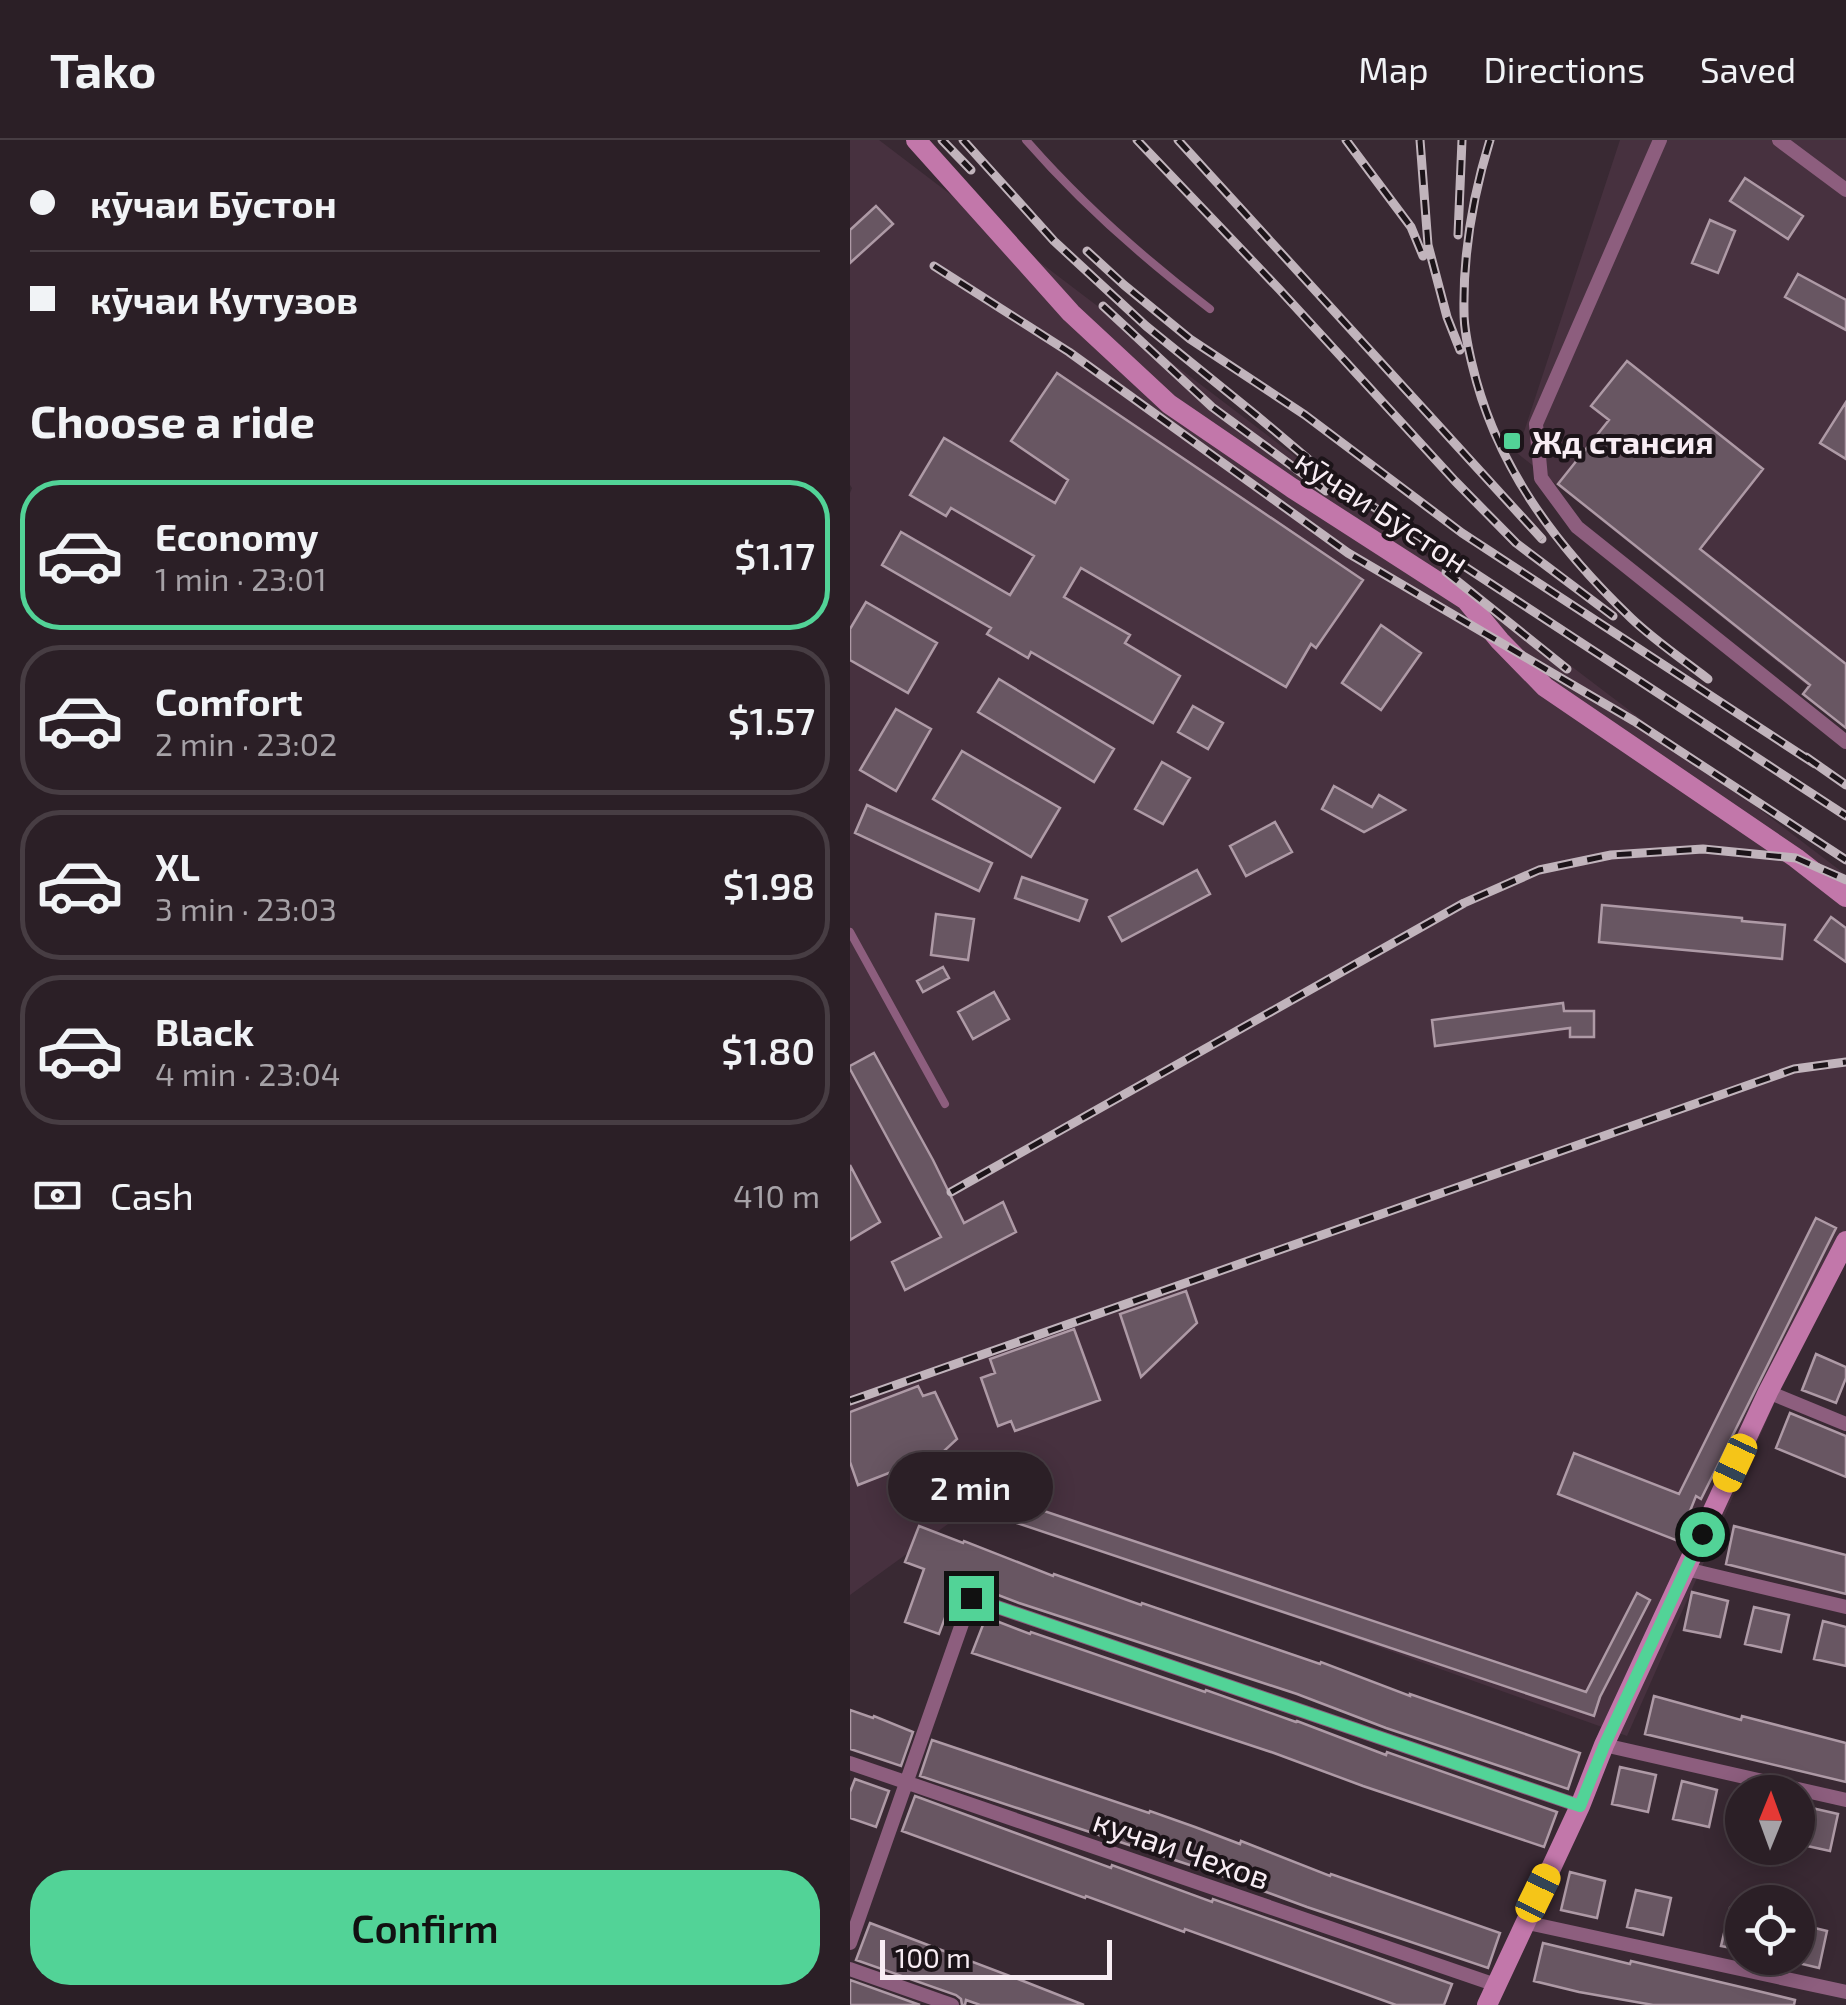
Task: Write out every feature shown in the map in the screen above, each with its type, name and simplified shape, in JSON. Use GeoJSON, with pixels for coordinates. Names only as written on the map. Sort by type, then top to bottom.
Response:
{"type":"FeatureCollection","features":[{"type":"Feature","properties":{"kind":"main road","name":"кӯчаи Бӯстон"},"geometry":{"type":"LineString","coordinates":[[916,140],[1071,313],[1169,404],[1466,600],[1544,687],[1796,858],[1846,897]]}},
{"type":"Feature","properties":{"kind":"main road"},"geometry":{"type":"LineString","coordinates":[[1486,2005],[1768,1392],[1846,1241]]}},
{"type":"Feature","properties":{"kind":"street"},"geometry":{"type":"LineString","coordinates":[[1660,140],[1536,424],[1541,478],[1577,527],[1846,742]]}},
{"type":"Feature","properties":{"kind":"street"},"geometry":{"type":"LineString","coordinates":[[1779,140],[1846,190]]}},
{"type":"Feature","properties":{"kind":"street"},"geometry":{"type":"LineString","coordinates":[[1768,1392],[1846,1424]]}},
{"type":"Feature","properties":{"kind":"street"},"geometry":{"type":"LineString","coordinates":[[1686,1569],[1846,1607]]}},
{"type":"Feature","properties":{"kind":"street"},"geometry":{"type":"LineString","coordinates":[[850,1943],[971,1598],[1580,1806]]}},
{"type":"Feature","properties":{"kind":"street"},"geometry":{"type":"LineString","coordinates":[[1604,1746],[1846,1800]]}},
{"type":"Feature","properties":{"kind":"street","name":"кучаи Чехов"},"geometry":{"type":"LineString","coordinates":[[850,1762],[1496,1984]]}},
{"type":"Feature","properties":{"kind":"street"},"geometry":{"type":"LineString","coordinates":[[1524,1922],[1846,1992]]}},
{"type":"Feature","properties":{"kind":"street"},"geometry":{"type":"LineString","coordinates":[[850,1969],[952,2005]]}},
{"type":"Feature","properties":{"kind":"lane"},"geometry":{"type":"LineString","coordinates":[[1026,140],[1066,185],[1171,280],[1210,309]]}},
{"type":"Feature","properties":{"kind":"lane"},"geometry":{"type":"LineString","coordinates":[[850,932],[945,1104]]}},
{"type":"Feature","properties":{"kind":"shaded area"},"geometry":{"type":"Polygon","coordinates":[[[850,140],[879,140],[1846,875],[1846,1241],[1627,1736],[977,1503],[850,1595],[850,140]]]}},
{"type":"Feature","properties":{"kind":"shaded area"},"geometry":{"type":"Polygon","coordinates":[[[1620,140],[1846,140],[1846,717],[1517,453],[1620,140]]]}},
{"type":"Feature","properties":{"kind":"building"},"geometry":{"type":"Polygon","coordinates":[[[1745,178],[1803,216],[1788,239],[1730,201],[1745,178]]]}},
{"type":"Feature","properties":{"kind":"building"},"geometry":{"type":"Polygon","coordinates":[[[876,206],[893,224],[850,263],[850,230],[876,206]]]}},
{"type":"Feature","properties":{"kind":"building"},"geometry":{"type":"Polygon","coordinates":[[[1710,220],[1735,231],[1718,273],[1692,263],[1710,220]]]}},
{"type":"Feature","properties":{"kind":"building"},"geometry":{"type":"Polygon","coordinates":[[[1798,274],[1846,300],[1846,330],[1785,297],[1798,274]]]}},
{"type":"Feature","properties":{"kind":"building"},"geometry":{"type":"Polygon","coordinates":[[[1627,361],[1763,469],[1700,549],[1846,664],[1846,728],[1803,694],[1810,685],[1558,484],[1609,420],[1591,406],[1627,361]]]}},
{"type":"Feature","properties":{"kind":"building"},"geometry":{"type":"Polygon","coordinates":[[[1057,373],[1363,580],[1316,648],[1311,644],[1286,687],[1081,568],[1064,597],[1130,635],[1125,643],[1180,676],[1153,723],[1031,652],[1028,658],[987,634],[991,628],[882,565],[901,532],[1010,595],[1034,556],[951,508],[946,516],[910,495],[944,438],[1055,503],[1068,480],[1011,441],[1057,373]]]}},
{"type":"Feature","properties":{"kind":"building"},"geometry":{"type":"Polygon","coordinates":[[[1846,402],[1846,459],[1820,443],[1846,402]]]}},
{"type":"Feature","properties":{"kind":"building"},"geometry":{"type":"Polygon","coordinates":[[[866,602],[937,643],[908,693],[850,660],[850,629],[866,602]]]}},
{"type":"Feature","properties":{"kind":"building"},"geometry":{"type":"Polygon","coordinates":[[[1381,625],[1421,653],[1381,710],[1342,683],[1381,625]]]}},
{"type":"Feature","properties":{"kind":"building"},"geometry":{"type":"Polygon","coordinates":[[[999,679],[1114,749],[1094,782],[978,712],[999,679]]]}},
{"type":"Feature","properties":{"kind":"building"},"geometry":{"type":"Polygon","coordinates":[[[1193,706],[1223,723],[1208,749],[1178,732],[1193,706]]]}},
{"type":"Feature","properties":{"kind":"building"},"geometry":{"type":"Polygon","coordinates":[[[896,709],[931,729],[896,791],[860,770],[896,709]]]}},
{"type":"Feature","properties":{"kind":"building"},"geometry":{"type":"Polygon","coordinates":[[[962,751],[1060,808],[1031,857],[933,799],[962,751]]]}},
{"type":"Feature","properties":{"kind":"building"},"geometry":{"type":"Polygon","coordinates":[[[1162,762],[1190,778],[1163,824],[1135,809],[1162,762]]]}},
{"type":"Feature","properties":{"kind":"building"},"geometry":{"type":"Polygon","coordinates":[[[1334,786],[1372,807],[1379,795],[1405,810],[1364,832],[1322,809],[1334,786]]]}},
{"type":"Feature","properties":{"kind":"building"},"geometry":{"type":"Polygon","coordinates":[[[867,805],[992,863],[979,891],[855,833],[867,805]]]}},
{"type":"Feature","properties":{"kind":"building"},"geometry":{"type":"Polygon","coordinates":[[[1275,822],[1292,852],[1246,876],[1230,846],[1275,822]]]}},
{"type":"Feature","properties":{"kind":"building"},"geometry":{"type":"Polygon","coordinates":[[[1197,870],[1210,894],[1122,941],[1109,917],[1197,870]]]}},
{"type":"Feature","properties":{"kind":"building"},"geometry":{"type":"Polygon","coordinates":[[[1022,877],[1087,900],[1079,921],[1015,898],[1022,877]]]}},
{"type":"Feature","properties":{"kind":"building"},"geometry":{"type":"Polygon","coordinates":[[[1602,905],[1785,925],[1782,959],[1599,942],[1602,905]]]}},
{"type":"Feature","properties":{"kind":"building"},"geometry":{"type":"Polygon","coordinates":[[[936,914],[974,919],[968,960],[931,955],[936,914]]]}},
{"type":"Feature","properties":{"kind":"building"},"geometry":{"type":"Polygon","coordinates":[[[1831,917],[1846,928],[1846,962],[1815,940],[1831,917]]]}},
{"type":"Feature","properties":{"kind":"building"},"geometry":{"type":"Polygon","coordinates":[[[943,967],[949,978],[923,992],[917,981],[943,967]]]}},
{"type":"Feature","properties":{"kind":"building"},"geometry":{"type":"Polygon","coordinates":[[[994,992],[1009,1019],[973,1039],[958,1012],[994,992]]]}},
{"type":"Feature","properties":{"kind":"building"},"geometry":{"type":"Polygon","coordinates":[[[1563,1003],[1564,1011],[1594,1011],[1594,1037],[1570,1037],[1570,1028],[1435,1046],[1432,1020],[1563,1003]]]}},
{"type":"Feature","properties":{"kind":"building"},"geometry":{"type":"Polygon","coordinates":[[[874,1053],[964,1223],[1003,1202],[1016,1232],[905,1290],[892,1262],[941,1237],[850,1069],[874,1053]]]}},
{"type":"Feature","properties":{"kind":"building"},"geometry":{"type":"Polygon","coordinates":[[[850,1165],[880,1222],[850,1240],[850,1165]]]}},
{"type":"Feature","properties":{"kind":"building"},"geometry":{"type":"Polygon","coordinates":[[[1816,1218],[1836,1228],[1701,1499],[1696,1496],[1678,1541],[1558,1494],[1574,1453],[1679,1494],[1816,1218]]]}},
{"type":"Feature","properties":{"kind":"building"},"geometry":{"type":"Polygon","coordinates":[[[1186,1291],[1197,1323],[1141,1377],[1120,1314],[1186,1291]]]}},
{"type":"Feature","properties":{"kind":"building"},"geometry":{"type":"Polygon","coordinates":[[[1074,1329],[1100,1400],[1015,1431],[1011,1421],[998,1426],[981,1378],[995,1373],[990,1359],[1074,1329]]]}},
{"type":"Feature","properties":{"kind":"building"},"geometry":{"type":"Polygon","coordinates":[[[1816,1354],[1846,1367],[1836,1403],[1802,1390],[1816,1354]]]}},
{"type":"Feature","properties":{"kind":"building"},"geometry":{"type":"Polygon","coordinates":[[[918,1386],[923,1396],[935,1392],[957,1439],[943,1452],[858,1485],[850,1462],[850,1412],[918,1386]]]}},
{"type":"Feature","properties":{"kind":"building"},"geometry":{"type":"Polygon","coordinates":[[[1790,1413],[1846,1436],[1846,1477],[1776,1448],[1790,1413]]]}},
{"type":"Feature","properties":{"kind":"building"},"geometry":{"type":"Polygon","coordinates":[[[978,1489],[1586,1692],[1637,1593],[1650,1600],[1594,1716],[972,1508],[978,1489]]]}},
{"type":"Feature","properties":{"kind":"building"},"geometry":{"type":"Polygon","coordinates":[[[919,1526],[1053,1576],[1321,1662],[1580,1753],[1568,1789],[959,1580],[939,1634],[905,1622],[924,1569],[905,1562],[919,1526]]]}},
{"type":"Feature","properties":{"kind":"building"},"geometry":{"type":"Polygon","coordinates":[[[1734,1526],[1846,1555],[1846,1594],[1726,1564],[1734,1526]]]}},
{"type":"Feature","properties":{"kind":"building"},"geometry":{"type":"Polygon","coordinates":[[[1692,1592],[1728,1601],[1720,1637],[1684,1630],[1692,1592]]]}},
{"type":"Feature","properties":{"kind":"building"},"geometry":{"type":"Polygon","coordinates":[[[1754,1607],[1789,1615],[1781,1652],[1745,1644],[1754,1607]]]}},
{"type":"Feature","properties":{"kind":"building"},"geometry":{"type":"Polygon","coordinates":[[[986,1617],[1557,1812],[1544,1847],[972,1653],[986,1617]]]}},
{"type":"Feature","properties":{"kind":"building"},"geometry":{"type":"Polygon","coordinates":[[[1823,1621],[1846,1627],[1846,1666],[1814,1659],[1823,1621]]]}},
{"type":"Feature","properties":{"kind":"building"},"geometry":{"type":"Polygon","coordinates":[[[1654,1696],[1846,1743],[1846,1782],[1645,1734],[1654,1696]]]}},
{"type":"Feature","properties":{"kind":"building"},"geometry":{"type":"Polygon","coordinates":[[[850,1710],[913,1732],[901,1766],[850,1749],[850,1710]]]}},
{"type":"Feature","properties":{"kind":"building"},"geometry":{"type":"Polygon","coordinates":[[[932,1740],[1240,1844],[1241,1841],[1330,1876],[1500,1933],[1488,1968],[920,1776],[932,1740]]]}},
{"type":"Feature","properties":{"kind":"building"},"geometry":{"type":"Polygon","coordinates":[[[1620,1767],[1656,1775],[1648,1812],[1612,1804],[1620,1767]]]}},
{"type":"Feature","properties":{"kind":"building"},"geometry":{"type":"Polygon","coordinates":[[[855,1779],[889,1791],[876,1827],[850,1818],[850,1792],[855,1779]]]}},
{"type":"Feature","properties":{"kind":"building"},"geometry":{"type":"Polygon","coordinates":[[[1682,1781],[1717,1790],[1709,1827],[1673,1819],[1682,1781]]]}},
{"type":"Feature","properties":{"kind":"building"},"geometry":{"type":"Polygon","coordinates":[[[915,1796],[1111,1868],[1112,1865],[1212,1902],[1213,1899],[1452,1984],[1444,2005],[1396,2005],[1185,1929],[1184,1932],[1085,1898],[902,1831],[915,1796]]]}},
{"type":"Feature","properties":{"kind":"building"},"geometry":{"type":"Polygon","coordinates":[[[1815,1809],[1838,1814],[1830,1851],[1815,1848],[1815,1809]]]}},
{"type":"Feature","properties":{"kind":"building"},"geometry":{"type":"Polygon","coordinates":[[[1570,1872],[1605,1881],[1597,1918],[1561,1910],[1570,1872]]]}},
{"type":"Feature","properties":{"kind":"building"},"geometry":{"type":"Polygon","coordinates":[[[1636,1890],[1671,1898],[1663,1935],[1627,1927],[1636,1890]]]}},
{"type":"Feature","properties":{"kind":"building"},"geometry":{"type":"Polygon","coordinates":[[[870,1923],[1084,2005],[980,2005],[966,2000],[962,2005],[956,1995],[856,1960],[870,1923]]]}},
{"type":"Feature","properties":{"kind":"building"},"geometry":{"type":"Polygon","coordinates":[[[1815,1928],[1827,1931],[1819,1968],[1815,1967],[1815,1928]]]}},
{"type":"Feature","properties":{"kind":"building"},"geometry":{"type":"Polygon","coordinates":[[[1543,1943],[1795,2000],[1794,2005],[1653,2005],[1534,1981],[1543,1943]]]}},
{"type":"Feature","properties":{"kind":"building"},"geometry":{"type":"Polygon","coordinates":[[[850,1980],[920,2005],[850,2005],[850,1980]]]}},
{"type":"Feature","properties":{"kind":"railway"},"geometry":{"type":"LineString","coordinates":[[942,140],[971,170]]}},
{"type":"Feature","properties":{"kind":"railway"},"geometry":{"type":"LineString","coordinates":[[963,140],[1054,241],[1146,326],[1334,481],[1846,816]]}},
{"type":"Feature","properties":{"kind":"railway"},"geometry":{"type":"LineString","coordinates":[[1137,140],[1516,543],[1613,616]]}},
{"type":"Feature","properties":{"kind":"railway"},"geometry":{"type":"LineString","coordinates":[[1178,140],[1542,539]]}},
{"type":"Feature","properties":{"kind":"railway"},"geometry":{"type":"LineString","coordinates":[[1346,140],[1411,227],[1423,256]]}},
{"type":"Feature","properties":{"kind":"railway"},"geometry":{"type":"LineString","coordinates":[[1420,140],[1428,245],[1460,350]]}},
{"type":"Feature","properties":{"kind":"railway"},"geometry":{"type":"LineString","coordinates":[[1458,235],[1462,140]]}},
{"type":"Feature","properties":{"kind":"railway"},"geometry":{"type":"LineString","coordinates":[[1490,140],[1470,225],[1464,312],[1472,364],[1496,437],[1532,503],[1578,562],[1640,626],[1708,679]]}},
{"type":"Feature","properties":{"kind":"railway"},"geometry":{"type":"LineString","coordinates":[[1087,251],[1190,339],[1305,415],[1462,533],[1815,764]]}},
{"type":"Feature","properties":{"kind":"railway"},"geometry":{"type":"LineString","coordinates":[[934,266],[1069,352],[1348,553],[1634,721],[1846,860]]}},
{"type":"Feature","properties":{"kind":"railway"},"geometry":{"type":"LineString","coordinates":[[1103,306],[1212,407],[1326,491]]}},
{"type":"Feature","properties":{"kind":"railway"},"geometry":{"type":"LineString","coordinates":[[1446,572],[1567,669]]}},
{"type":"Feature","properties":{"kind":"railway"},"geometry":{"type":"LineString","coordinates":[[1806,757],[1846,785]]}},
{"type":"Feature","properties":{"kind":"railway"},"geometry":{"type":"LineString","coordinates":[[951,1192],[1464,903],[1539,870],[1611,855],[1703,849],[1796,858],[1846,880]]}},
{"type":"Feature","properties":{"kind":"railway"},"geometry":{"type":"LineString","coordinates":[[850,1401],[1794,1069],[1846,1062]]}},
{"type":"Feature","properties":{"kind":"place","name":"Жд стансия"},"geometry":{"type":"Point","coordinates":[1512,441]}},
{"type":"Feature","properties":{"kind":"route"},"geometry":{"type":"LineString","coordinates":[[971,1598],[1580,1806],[1702,1534]]}}]}
